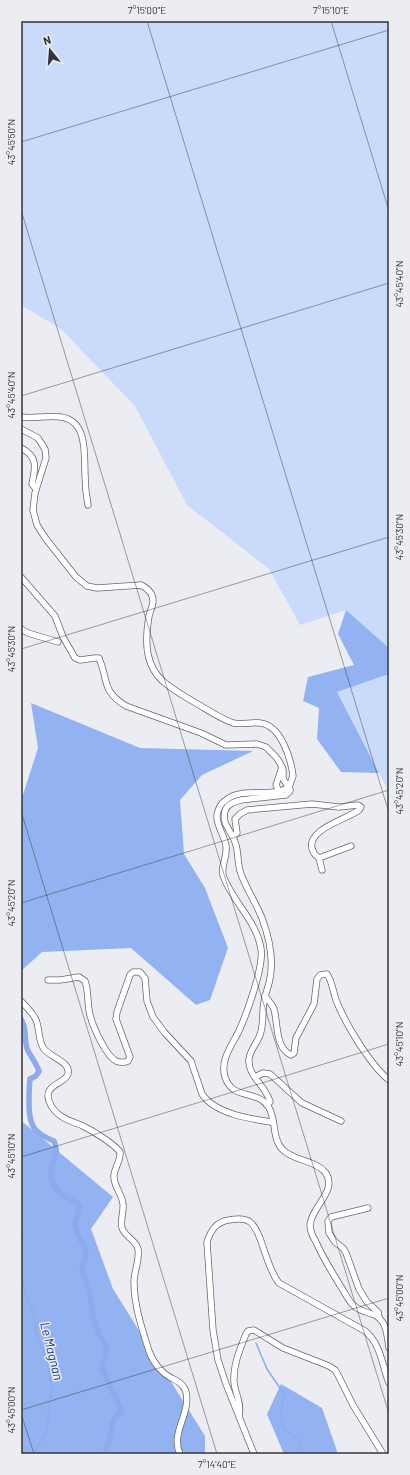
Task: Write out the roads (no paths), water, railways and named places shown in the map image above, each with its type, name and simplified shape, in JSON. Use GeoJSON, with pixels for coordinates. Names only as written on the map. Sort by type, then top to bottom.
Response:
{"type":"FeatureCollection","features":[{"type":"Feature","properties":{"kind":"street"},"geometry":{"type":"LineString","coordinates":[[21,417],[32,418],[60,416],[71,420],[76,424],[82,435],[84,444],[85,483],[88,505]]}},
{"type":"Feature","properties":{"kind":"street"},"geometry":{"type":"LineString","coordinates":[[21,429],[38,438],[45,449],[46,458],[36,489],[32,510],[37,525],[46,539],[81,582],[90,587],[97,588],[140,585],[149,591],[153,602],[147,628],[147,650],[150,663],[158,676],[177,692],[226,720],[239,724],[263,723],[275,729],[284,744],[293,773],[293,780],[289,786],[278,791],[243,794],[230,797],[221,804],[217,816],[218,824],[223,835],[226,848],[222,866],[222,874],[256,933],[261,949],[261,960],[256,982],[244,1018],[226,1056],[224,1074],[231,1088],[258,1099],[267,1105],[271,1112],[275,1136],[283,1150],[288,1154],[319,1167],[328,1177],[327,1192],[312,1216],[310,1225],[312,1233],[323,1257],[350,1301],[361,1311],[379,1318]]}},
{"type":"Feature","properties":{"kind":"street"},"geometry":{"type":"LineString","coordinates":[[21,448],[31,456],[35,464],[32,484],[36,489]]}},
{"type":"Feature","properties":{"kind":"street"},"geometry":{"type":"LineString","coordinates":[[21,577],[55,616],[63,637],[75,658],[80,660],[99,658],[106,684],[110,693],[116,700],[126,706],[201,733],[226,745],[257,744],[266,747],[276,757],[282,767],[283,779],[289,786],[290,791],[286,795],[241,800],[231,803],[224,813],[224,821],[233,837],[237,849],[238,864],[241,875],[262,918],[271,952],[270,978],[264,1002],[261,1034],[248,1059],[251,1072],[264,1087],[269,1096],[270,1102],[267,1105]]}},
{"type":"Feature","properties":{"kind":"street"},"geometry":{"type":"LineString","coordinates":[[21,629],[28,633],[58,642]]}},
{"type":"Feature","properties":{"kind":"street"},"geometry":{"type":"LineString","coordinates":[[269,792],[282,767]]}},
{"type":"Feature","properties":{"kind":"street"},"geometry":{"type":"LineString","coordinates":[[278,776],[276,785],[278,791]]}},
{"type":"Feature","properties":{"kind":"street"},"geometry":{"type":"LineString","coordinates":[[233,837],[237,833],[235,819],[247,810],[312,804],[339,807],[355,805],[360,806],[360,809],[357,812],[334,823],[314,836],[311,846],[314,853],[319,858],[322,870]]}},
{"type":"Feature","properties":{"kind":"street"},"geometry":{"type":"LineString","coordinates":[[319,858],[351,846]]}},
{"type":"Feature","properties":{"kind":"street"},"geometry":{"type":"LineString","coordinates":[[48,980],[79,977],[85,981],[90,1014],[94,1027],[110,1055],[121,1063],[128,1061],[130,1057],[118,1025],[117,1012],[130,975],[133,972],[140,972],[145,978],[147,1001],[153,1017],[191,1062],[205,1099],[218,1107],[237,1115],[272,1122]]}},
{"type":"Feature","properties":{"kind":"street"},"geometry":{"type":"LineString","coordinates":[[265,996],[274,1008],[282,1046],[285,1052],[291,1055],[294,1053],[296,1038],[314,1004],[317,979],[320,975],[327,974],[341,1010],[356,1036],[377,1068],[389,1080]]}},
{"type":"Feature","properties":{"kind":"street"},"geometry":{"type":"LineString","coordinates":[[21,1001],[37,1021],[42,1047],[46,1052],[63,1063],[67,1068],[68,1072],[66,1078],[54,1085],[49,1092],[53,1109],[64,1118],[96,1133],[120,1152],[120,1158],[116,1168],[114,1180],[123,1204],[121,1220],[123,1231],[138,1249],[134,1284],[142,1327],[149,1352],[154,1361],[163,1372],[182,1384],[186,1394],[186,1409],[176,1441],[180,1454]]}},
{"type":"Feature","properties":{"kind":"street"},"geometry":{"type":"LineString","coordinates":[[255,1077],[263,1073],[270,1074],[302,1103],[341,1121]]}},
{"type":"Feature","properties":{"kind":"street"},"geometry":{"type":"LineString","coordinates":[[368,1208],[331,1217],[328,1221],[328,1229],[335,1242],[343,1248],[359,1289],[367,1302],[378,1312],[379,1318],[386,1327],[389,1348]]}},
{"type":"Feature","properties":{"kind":"street"},"geometry":{"type":"LineString","coordinates":[[254,1454],[238,1416],[218,1360],[213,1330],[207,1242],[211,1231],[218,1223],[225,1220],[242,1219],[252,1224],[257,1232],[273,1276],[279,1283],[365,1330],[379,1348],[389,1383]]}},
{"type":"Feature","properties":{"kind":"street"},"geometry":{"type":"LineString","coordinates":[[238,1416],[240,1407],[234,1382],[235,1366],[246,1334],[248,1331],[254,1330],[283,1348],[329,1366],[335,1370],[353,1405],[383,1454]]}},
{"type":"Feature","properties":{"kind":"waterway"},"geometry":{"type":"LineString","coordinates":[[21,1019],[24,1027],[28,1051],[39,1071],[36,1076],[30,1079],[30,1118],[37,1132],[54,1141],[56,1153],[51,1172],[51,1178],[54,1185],[60,1193],[80,1206],[75,1222],[76,1229],[85,1247],[86,1256],[82,1270],[90,1295],[93,1317],[99,1334],[107,1348],[102,1368],[122,1412],[116,1416],[112,1422],[111,1433],[105,1454]]}},
{"type":"Feature","properties":{"kind":"waterway","name":"Le Magnan"},"geometry":{"type":"LineString","coordinates":[[21,1235],[23,1238],[21,1251]]}},
{"type":"Feature","properties":{"kind":"waterway","name":"Le Magnan"},"geometry":{"type":"LineString","coordinates":[[21,1275],[25,1292],[33,1311],[37,1336],[47,1360],[52,1389],[47,1429],[34,1454]]}},
{"type":"Feature","properties":{"kind":"waterway"},"geometry":{"type":"LineString","coordinates":[[256,1343],[267,1369],[284,1394],[281,1413],[283,1428],[297,1439],[303,1454]]}}]}
